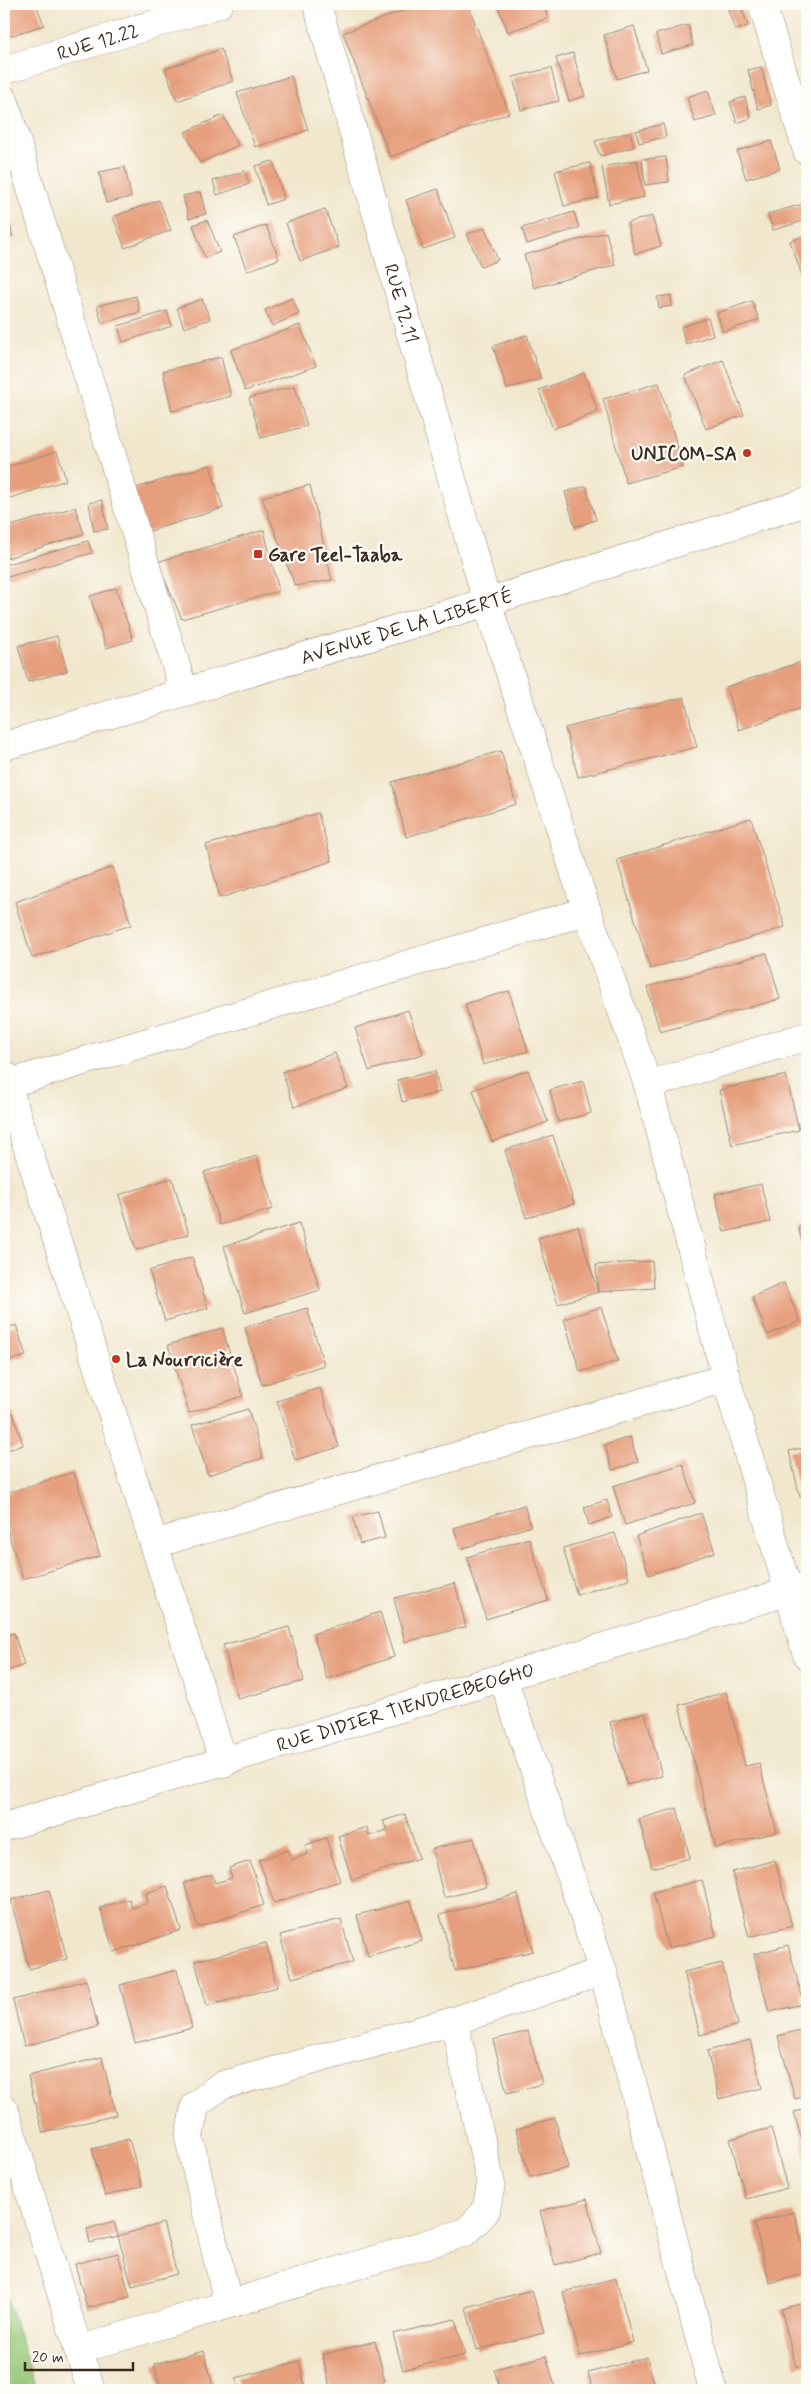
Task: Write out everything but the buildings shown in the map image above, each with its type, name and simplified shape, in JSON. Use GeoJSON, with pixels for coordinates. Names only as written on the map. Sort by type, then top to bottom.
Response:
{"type":"FeatureCollection","features":[{"type":"Feature","properties":{"kind":"street","name":"RUE 12.22"},"geometry":{"type":"LineString","coordinates":[[4,70],[219,4]]}},
{"type":"Feature","properties":{"kind":"street","name":"RUE 12.11"},"geometry":{"type":"LineString","coordinates":[[317,4],[487,602],[587,911],[648,1085],[726,1378],[798,1589],[807,1655]]}},
{"type":"Feature","properties":{"kind":"street"},"geometry":{"type":"LineString","coordinates":[[762,4],[807,151]]}},
{"type":"Feature","properties":{"kind":"street"},"geometry":{"type":"LineString","coordinates":[[4,100],[184,692]]}},
{"type":"Feature","properties":{"kind":"street","name":"AVENUE DE LA LIBERTÉ"},"geometry":{"type":"LineString","coordinates":[[4,746],[487,602],[807,502]]}},
{"type":"Feature","properties":{"kind":"street"},"geometry":{"type":"LineString","coordinates":[[224,1763],[6,1079],[587,911]]}},
{"type":"Feature","properties":{"kind":"street"},"geometry":{"type":"LineString","coordinates":[[648,1085],[807,1036]]}},
{"type":"Feature","properties":{"kind":"street"},"geometry":{"type":"LineString","coordinates":[[154,1544],[726,1378]]}},
{"type":"Feature","properties":{"kind":"street","name":"RUE DIDIER TIENDREBEOGHO"},"geometry":{"type":"LineString","coordinates":[[4,1827],[224,1763],[798,1589]]}},
{"type":"Feature","properties":{"kind":"street"},"geometry":{"type":"LineString","coordinates":[[503,1678],[603,1971],[713,2390]]}},
{"type":"Feature","properties":{"kind":"street"},"geometry":{"type":"LineString","coordinates":[[228,2303],[189,2138],[195,2106],[220,2086],[454,2021],[603,1971]]}},
{"type":"Feature","properties":{"kind":"street"},"geometry":{"type":"LineString","coordinates":[[78,2350],[466,2232],[486,2211],[491,2184],[454,2021]]}},
{"type":"Feature","properties":{"kind":"street"},"geometry":{"type":"LineString","coordinates":[[4,2109],[91,2390]]}},
{"type":"Feature","properties":{"kind":"green space"},"geometry":{"type":"Polygon","coordinates":[[[4,2288],[36,2390],[4,2390],[4,2288]]]}},
{"type":"Feature","properties":{"kind":"place","name":"UNICOM-SA"},"geometry":{"type":"Point","coordinates":[747,453]}},
{"type":"Feature","properties":{"kind":"place","name":"Gare Teel-Taaba"},"geometry":{"type":"Point","coordinates":[258,554]}},
{"type":"Feature","properties":{"kind":"place","name":"La Nourricière"},"geometry":{"type":"Point","coordinates":[116,1359]}}]}
